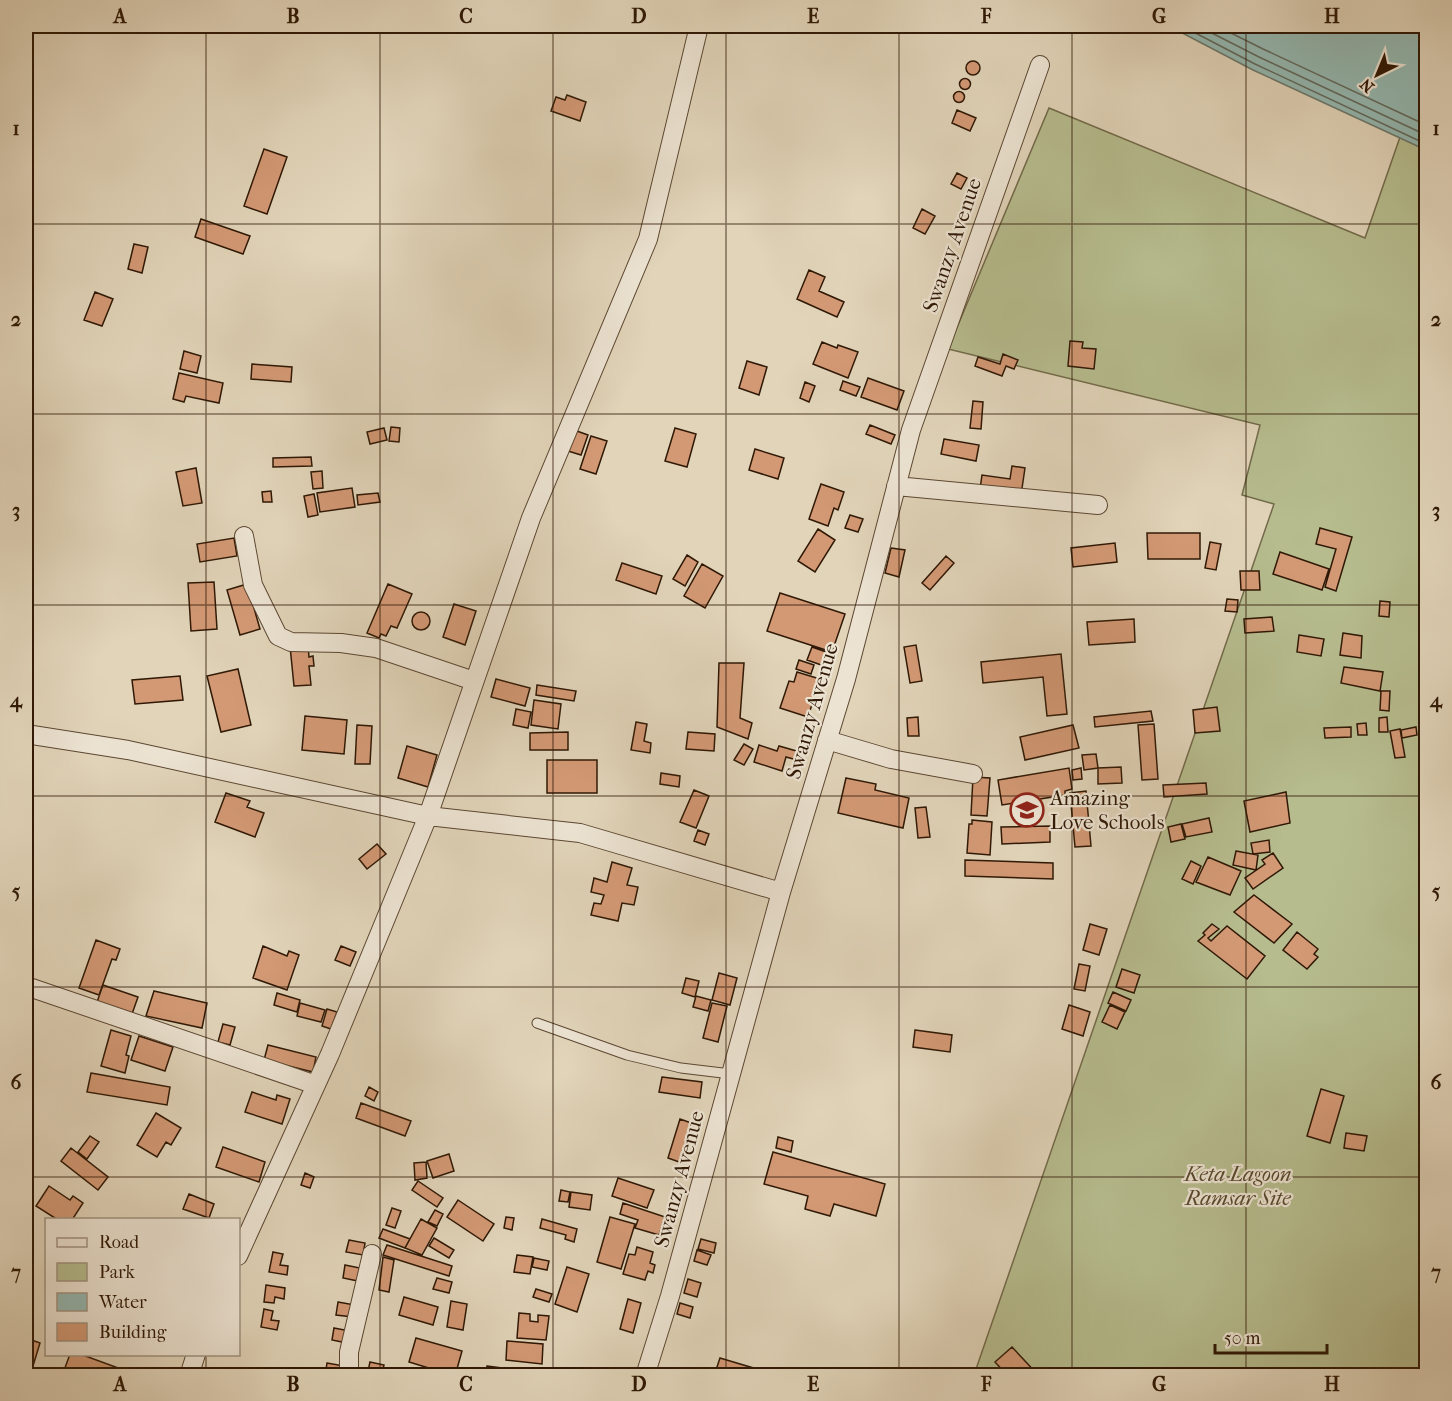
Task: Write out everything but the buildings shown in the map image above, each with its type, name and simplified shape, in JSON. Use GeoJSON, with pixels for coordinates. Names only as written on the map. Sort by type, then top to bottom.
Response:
{"type":"FeatureCollection","features":[{"type":"Feature","properties":{"kind":"street"},"geometry":{"type":"LineString","coordinates":[[240,1252],[316,1084],[428,816],[531,518],[648,239],[699,26]]}},
{"type":"Feature","properties":{"kind":"street","name":"Swanzy Avenue"},"geometry":{"type":"LineString","coordinates":[[645,1376],[670,1296],[781,892],[849,669],[911,430],[1040,65]]}},
{"type":"Feature","properties":{"kind":"street"},"geometry":{"type":"LineString","coordinates":[[896,486],[1098,505]]}},
{"type":"Feature","properties":{"kind":"street"},"geometry":{"type":"LineString","coordinates":[[244,536],[253,585],[278,636],[291,642],[341,643],[376,648],[474,681]]}},
{"type":"Feature","properties":{"kind":"street"},"geometry":{"type":"LineString","coordinates":[[26,734],[128,750],[428,816],[580,833],[781,892]]}},
{"type":"Feature","properties":{"kind":"street"},"geometry":{"type":"LineString","coordinates":[[827,740],[891,759],[973,774]]}},
{"type":"Feature","properties":{"kind":"street"},"geometry":{"type":"LineString","coordinates":[[26,986],[316,1084]]}},
{"type":"Feature","properties":{"kind":"street"},"geometry":{"type":"LineString","coordinates":[[349,1376],[349,1352],[372,1254]]}},
{"type":"Feature","properties":{"kind":"street"},"geometry":{"type":"LineString","coordinates":[[189,1376],[195,1356]]}},
{"type":"Feature","properties":{"kind":"lane"},"geometry":{"type":"LineString","coordinates":[[537,1023],[627,1055],[681,1068],[731,1074]]}},
{"type":"Feature","properties":{"kind":"green space","name":"Keta Lagoon Ramsar Site"},"geometry":{"type":"Polygon","coordinates":[[[1049,108],[1365,238],[1400,137],[1426,150],[1426,1375],[974,1375],[1274,504],[1242,495],[1260,425],[948,349],[1049,108]]]}},
{"type":"Feature","properties":{"kind":"water"},"geometry":{"type":"Polygon","coordinates":[[[1169,26],[1426,26],[1426,150],[1253,70],[1169,26]]]}},
{"type":"Feature","properties":{"kind":"place","name":"Amazing Love Schools"},"geometry":{"type":"Point","coordinates":[1027,810]}}]}
